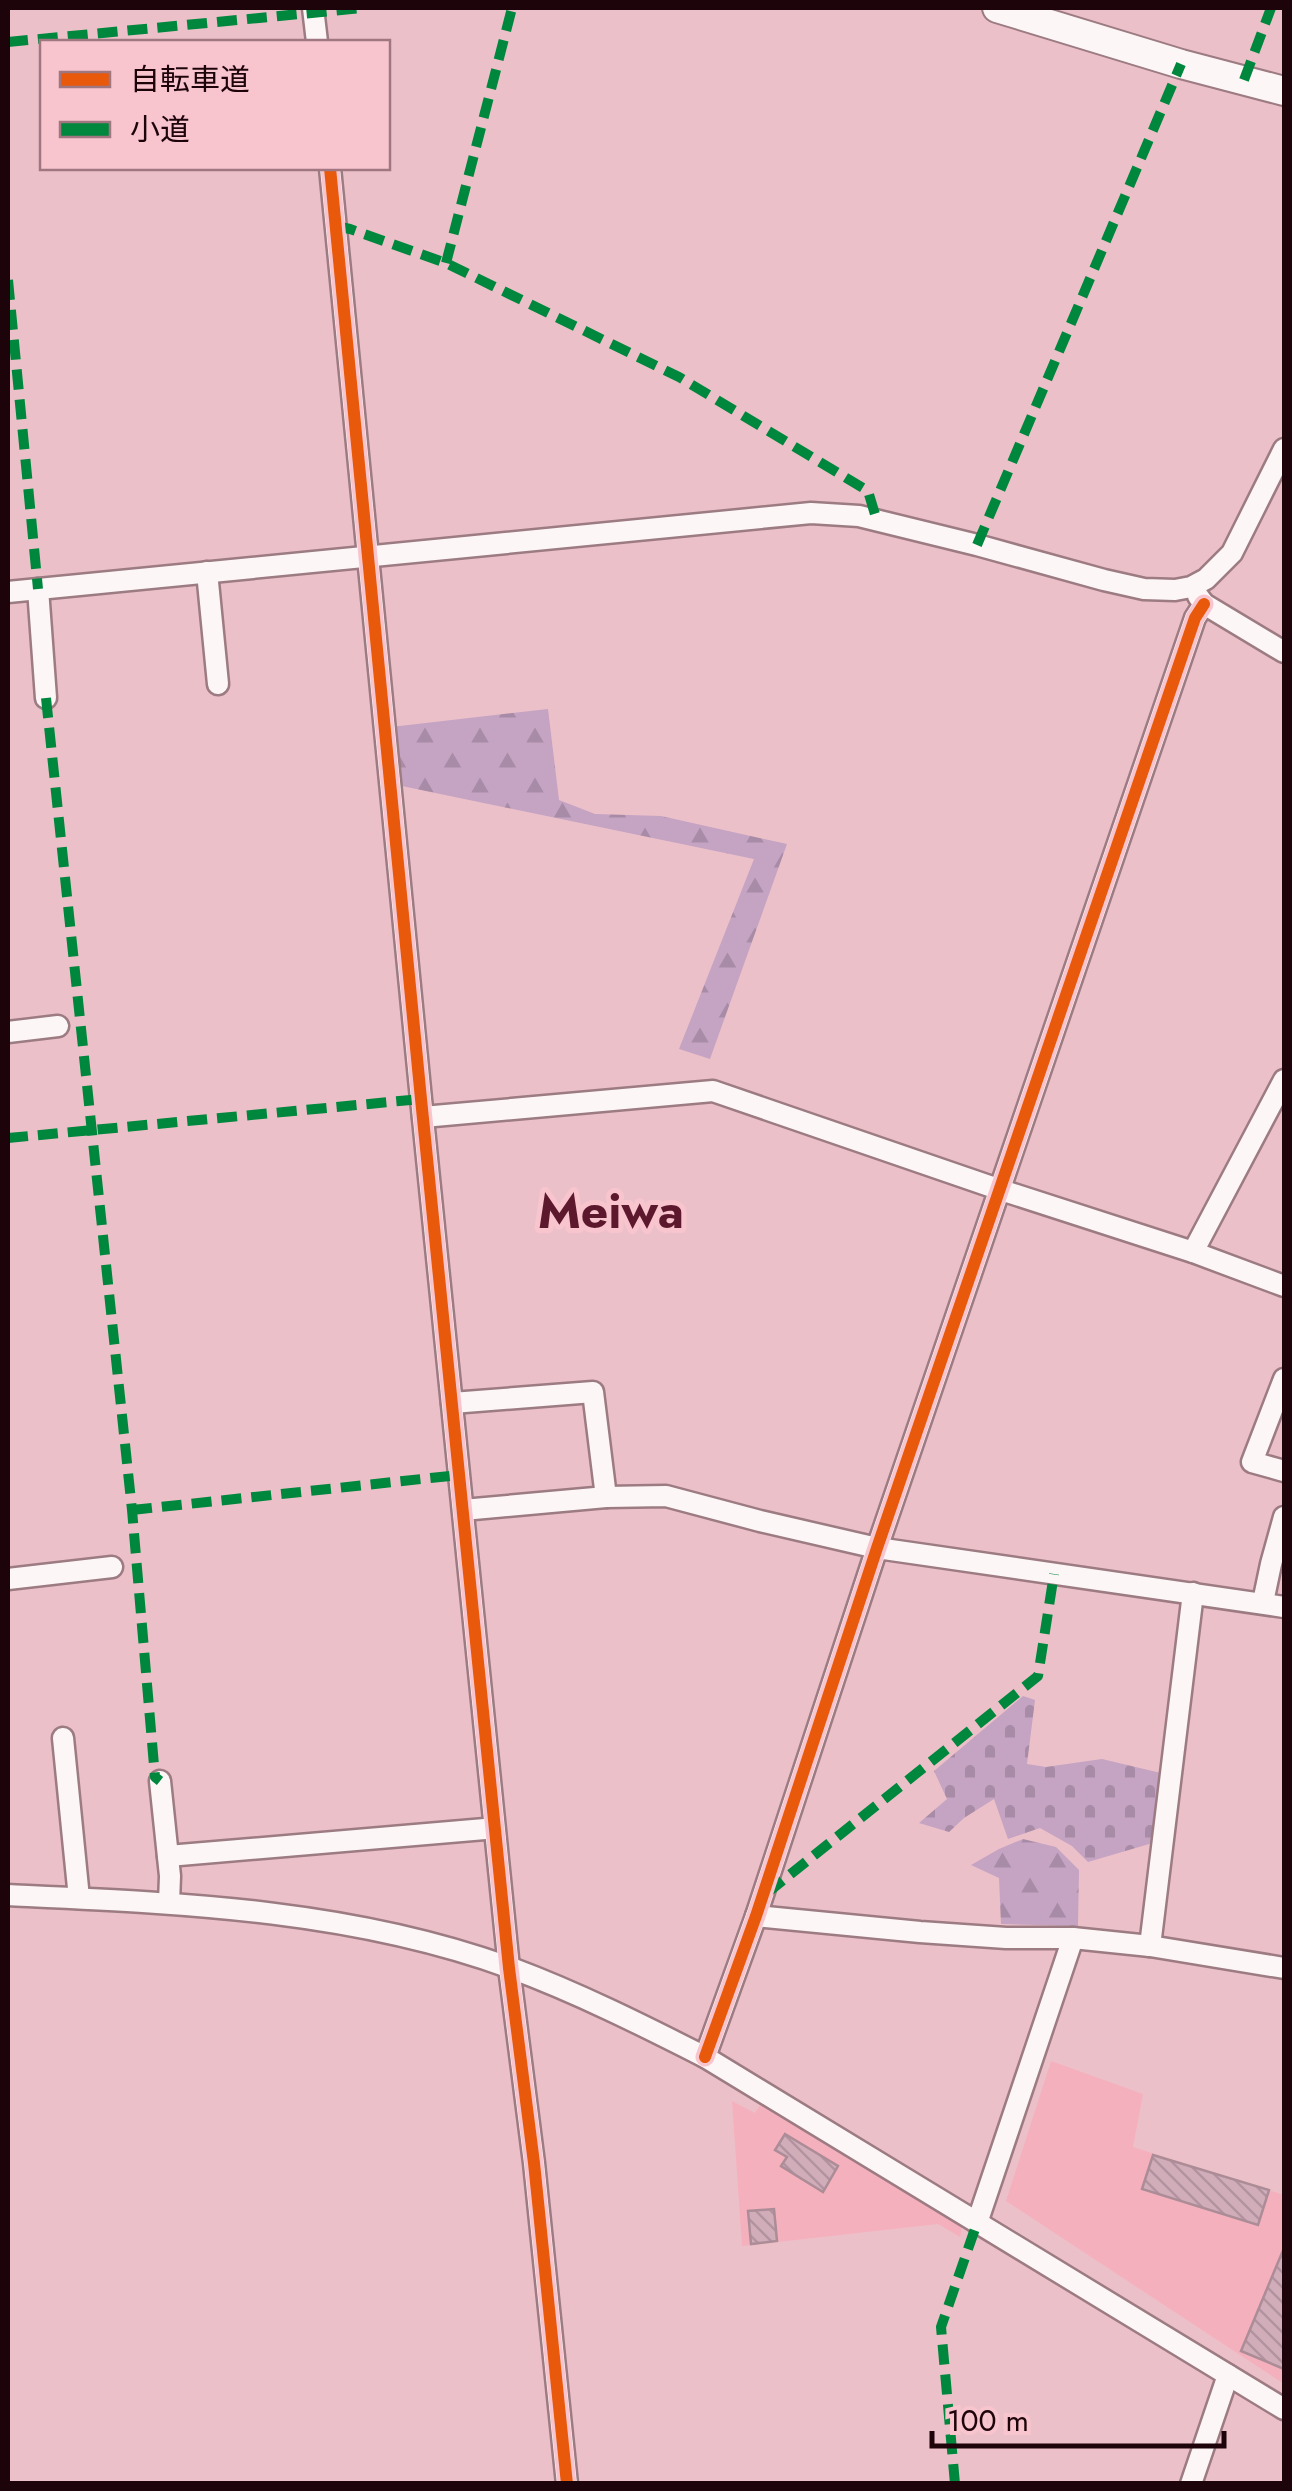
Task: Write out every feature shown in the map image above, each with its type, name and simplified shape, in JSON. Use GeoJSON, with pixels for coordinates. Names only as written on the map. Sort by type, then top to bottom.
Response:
{"type":"FeatureCollection","features":[{"type":"Feature","properties":{"kind":"main road"},"geometry":{"type":"LineString","coordinates":[[997,8],[1181,64],[1284,90]]}},
{"type":"Feature","properties":{"kind":"street"},"geometry":{"type":"LineString","coordinates":[[313,8],[317,40]]}},
{"type":"Feature","properties":{"kind":"street"},"geometry":{"type":"LineString","coordinates":[[330,170],[452,1404],[567,2484]]}},
{"type":"Feature","properties":{"kind":"street"},"geometry":{"type":"LineString","coordinates":[[706,2057],[1195,618],[1197,595],[1206,579],[1232,554],[1284,449]]}},
{"type":"Feature","properties":{"kind":"street"},"geometry":{"type":"LineString","coordinates":[[8,592],[835,513],[1144,589],[1197,595],[1284,652]]}},
{"type":"Feature","properties":{"kind":"street"},"geometry":{"type":"LineString","coordinates":[[207,572],[218,684]]}},
{"type":"Feature","properties":{"kind":"street"},"geometry":{"type":"LineString","coordinates":[[38,589],[46,698]]}},
{"type":"Feature","properties":{"kind":"street"},"geometry":{"type":"LineString","coordinates":[[8,1032],[58,1026]]}},
{"type":"Feature","properties":{"kind":"street"},"geometry":{"type":"LineString","coordinates":[[1192,1252],[1284,1080]]}},
{"type":"Feature","properties":{"kind":"street"},"geometry":{"type":"LineString","coordinates":[[423,1118],[713,1091],[1284,1286]]}},
{"type":"Feature","properties":{"kind":"street"},"geometry":{"type":"LineString","coordinates":[[1284,1379],[1252,1462],[1284,1471]]}},
{"type":"Feature","properties":{"kind":"street"},"geometry":{"type":"LineString","coordinates":[[452,1404],[593,1392],[606,1496]]}},
{"type":"Feature","properties":{"kind":"street"},"geometry":{"type":"LineString","coordinates":[[463,1510],[606,1496],[666,1496],[877,1548],[1274,1605],[1271,1564],[1284,1518]]}},
{"type":"Feature","properties":{"kind":"street"},"geometry":{"type":"LineString","coordinates":[[8,1578],[112,1567]]}},
{"type":"Feature","properties":{"kind":"street"},"geometry":{"type":"LineString","coordinates":[[1150,1946],[1193,1593]]}},
{"type":"Feature","properties":{"kind":"street"},"geometry":{"type":"LineString","coordinates":[[63,1738],[79,1898]]}},
{"type":"Feature","properties":{"kind":"street"},"geometry":{"type":"LineString","coordinates":[[160,1780],[169,1903]]}},
{"type":"Feature","properties":{"kind":"street"},"geometry":{"type":"LineString","coordinates":[[168,1856],[485,1829]]}},
{"type":"Feature","properties":{"kind":"street"},"geometry":{"type":"LineString","coordinates":[[8,1895],[256,1910],[367,1929],[510,1968],[606,2008],[706,2057],[1284,2410]]}},
{"type":"Feature","properties":{"kind":"street"},"geometry":{"type":"LineString","coordinates":[[756,1916],[955,1935],[1073,1938],[1284,1968]]}},
{"type":"Feature","properties":{"kind":"street"},"geometry":{"type":"LineString","coordinates":[[976,2223],[1073,1938]]}},
{"type":"Feature","properties":{"kind":"street"},"geometry":{"type":"LineString","coordinates":[[1191,2484],[1228,2375]]}},
{"type":"Feature","properties":{"kind":"shaded area"},"geometry":{"type":"Polygon","coordinates":[[[1051,2061],[1143,2094],[1133,2147],[1284,2195],[1284,2384],[1006,2201],[1051,2061]]]}},
{"type":"Feature","properties":{"kind":"shaded area"},"geometry":{"type":"Polygon","coordinates":[[[732,2101],[755,2113],[760,2105],[861,2164],[962,2227],[960,2237],[938,2224],[742,2246],[732,2101]]]}},
{"type":"Feature","properties":{"kind":"green space"},"geometry":{"type":"Polygon","coordinates":[[[548,709],[559,800],[595,814],[661,816],[787,844],[710,1059],[679,1049],[754,859],[397,785],[391,727],[548,709]]]}},
{"type":"Feature","properties":{"kind":"green space"},"geometry":{"type":"Polygon","coordinates":[[[1023,1696],[1035,1700],[1027,1764],[1046,1767],[1102,1759],[1165,1774],[1156,1842],[1088,1862],[1072,1846],[1040,1828],[1008,1839],[994,1799],[949,1832],[919,1823],[947,1799],[934,1771],[1023,1696]]]}},
{"type":"Feature","properties":{"kind":"green space"},"geometry":{"type":"Polygon","coordinates":[[[1023,1839],[1056,1847],[1079,1870],[1078,1926],[1001,1924],[999,1878],[971,1865],[1023,1839]]]}},
{"type":"Feature","properties":{"kind":"building"},"geometry":{"type":"Polygon","coordinates":[[[785,2134],[838,2166],[823,2192],[781,2166],[787,2157],[775,2150],[785,2134]]]}},
{"type":"Feature","properties":{"kind":"building"},"geometry":{"type":"Polygon","coordinates":[[[1153,2155],[1269,2190],[1258,2225],[1142,2189],[1153,2155]]]}},
{"type":"Feature","properties":{"kind":"building"},"geometry":{"type":"Polygon","coordinates":[[[774,2209],[777,2241],[751,2244],[748,2211],[774,2209]]]}},
{"type":"Feature","properties":{"kind":"building"},"geometry":{"type":"Polygon","coordinates":[[[1284,2248],[1284,2369],[1241,2351],[1284,2248]]]}},
{"type":"Feature","properties":{"kind":"marked path"},"geometry":{"type":"LineString","coordinates":[[8,42],[363,8]]}},
{"type":"Feature","properties":{"kind":"marked path"},"geometry":{"type":"LineString","coordinates":[[446,263],[512,8]]}},
{"type":"Feature","properties":{"kind":"marked path"},"geometry":{"type":"LineString","coordinates":[[1244,80],[1271,8]]}},
{"type":"Feature","properties":{"kind":"marked path"},"geometry":{"type":"LineString","coordinates":[[977,545],[1181,64]]}},
{"type":"Feature","properties":{"kind":"marked path"},"geometry":{"type":"LineString","coordinates":[[336,226],[446,263],[679,377],[868,491],[877,521]]}},
{"type":"Feature","properties":{"kind":"marked path"},"geometry":{"type":"LineString","coordinates":[[8,280],[38,589]]}},
{"type":"Feature","properties":{"kind":"marked path"},"geometry":{"type":"LineString","coordinates":[[46,698],[132,1510],[155,1777],[160,1781]]}},
{"type":"Feature","properties":{"kind":"marked path"},"geometry":{"type":"LineString","coordinates":[[8,1138],[421,1099]]}},
{"type":"Feature","properties":{"kind":"marked path"},"geometry":{"type":"LineString","coordinates":[[132,1510],[459,1475]]}},
{"type":"Feature","properties":{"kind":"marked path"},"geometry":{"type":"LineString","coordinates":[[767,1893],[1038,1676],[1054,1574]]}},
{"type":"Feature","properties":{"kind":"marked path"},"geometry":{"type":"LineString","coordinates":[[955,2484],[941,2327],[977,2223]]}},
{"type":"Feature","properties":{"kind":"cycle path"},"geometry":{"type":"LineString","coordinates":[[330,170],[509,1968],[534,2163],[567,2484]]}},
{"type":"Feature","properties":{"kind":"cycle path"},"geometry":{"type":"LineString","coordinates":[[705,2057],[1195,618],[1204,604]]}},
{"type":"Feature","properties":{"kind":"district","name":"Meiwa"},"geometry":{"type":"Point","coordinates":[611,1211]}}]}
